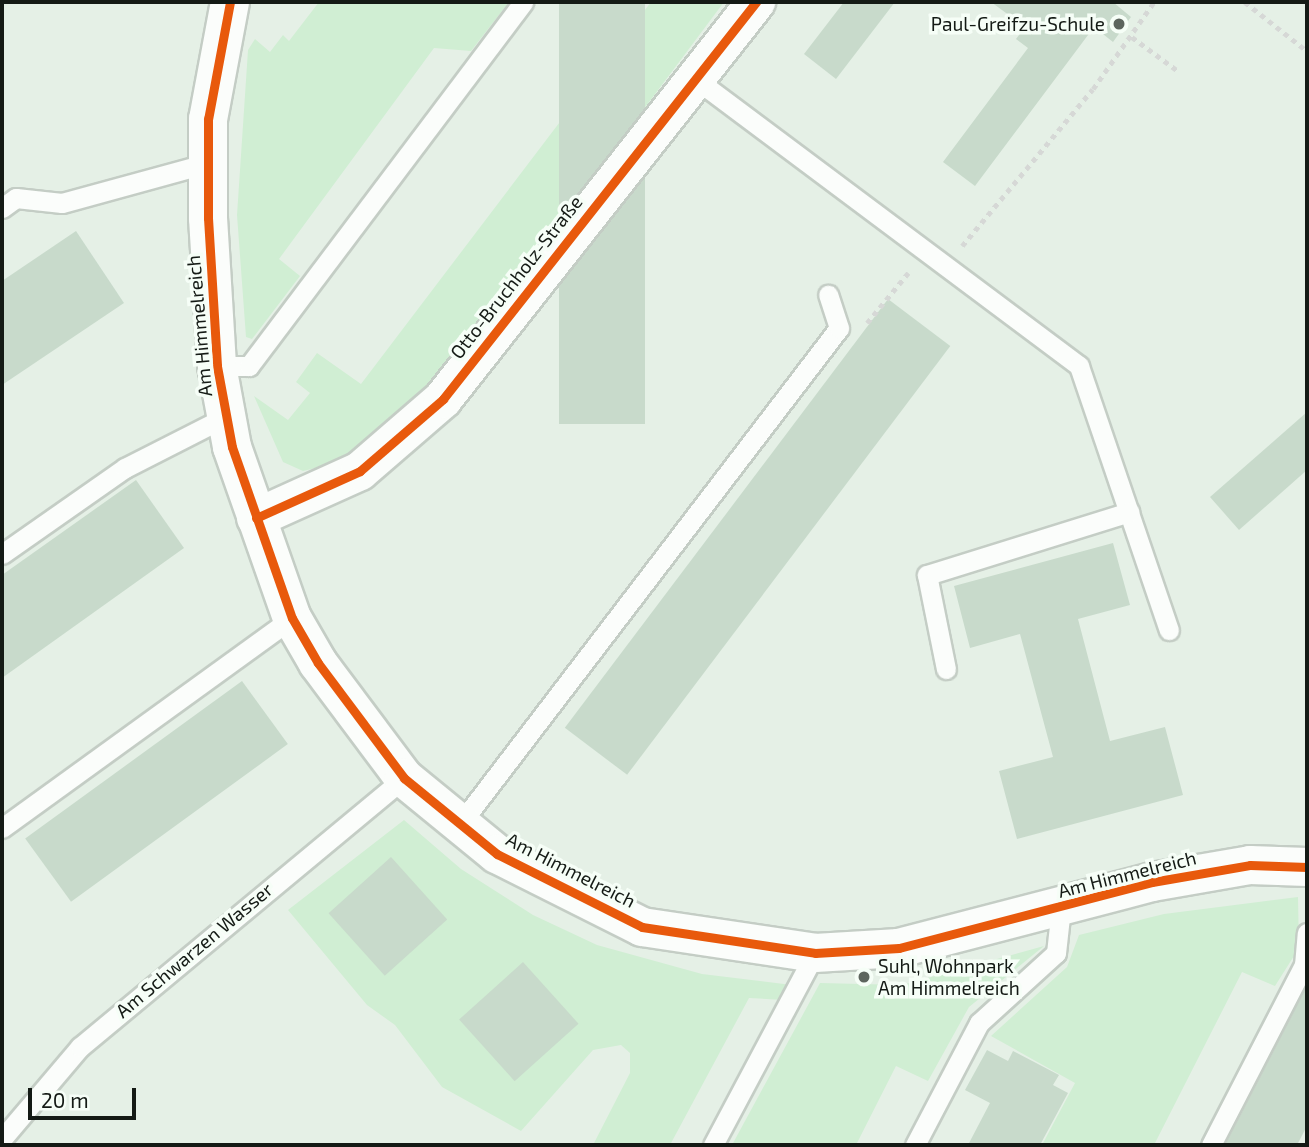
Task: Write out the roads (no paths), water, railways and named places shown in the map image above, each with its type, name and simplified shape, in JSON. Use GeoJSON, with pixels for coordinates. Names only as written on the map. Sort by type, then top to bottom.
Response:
{"type":"FeatureCollection","features":[{"type":"Feature","properties":{"kind":"street","name":"Otto-Bruchholz-Straße"},"geometry":{"type":"LineString","coordinates":[[256,518],[360,471],[443,399],[693,77],[755,2]]}},
{"type":"Feature","properties":{"kind":"street","name":"Am Himmelreich"},"geometry":{"type":"LineString","coordinates":[[233,5],[208,119],[217,366],[225,417],[256,518],[292,618],[318,663],[404,778],[497,854],[642,927],[814,953],[899,948],[1061,908],[1152,882],[1250,865],[1307,867]]}},
{"type":"Feature","properties":{"kind":"lane","name":"Am Himmelreich"},"geometry":{"type":"LineString","coordinates":[[217,366],[249,366],[523,2]]}},
{"type":"Feature","properties":{"kind":"lane"},"geometry":{"type":"LineString","coordinates":[[693,77],[1079,366],[1169,630]]}},
{"type":"Feature","properties":{"kind":"lane"},"geometry":{"type":"LineString","coordinates":[[2,208],[16,198],[62,203],[208,163]]}},
{"type":"Feature","properties":{"kind":"lane"},"geometry":{"type":"LineString","coordinates":[[460,824],[839,328],[828,295]]}},
{"type":"Feature","properties":{"kind":"lane","name":"Am Himmelreich"},"geometry":{"type":"LineString","coordinates":[[2,554],[125,468],[225,417]]}},
{"type":"Feature","properties":{"kind":"lane"},"geometry":{"type":"LineString","coordinates":[[946,668],[927,575],[1129,512]]}},
{"type":"Feature","properties":{"kind":"lane"},"geometry":{"type":"LineString","coordinates":[[2,828],[292,618]]}},
{"type":"Feature","properties":{"kind":"lane","name":"Am Schwarzen Wasser"},"geometry":{"type":"LineString","coordinates":[[2,1139],[22,1111],[80,1047],[404,778]]}},
{"type":"Feature","properties":{"kind":"lane","name":"Am Himmelreich"},"geometry":{"type":"LineString","coordinates":[[915,1145],[979,1023],[1056,953],[1061,908]]}},
{"type":"Feature","properties":{"kind":"lane"},"geometry":{"type":"LineString","coordinates":[[1210,1145],[1304,965],[1307,933]]}},
{"type":"Feature","properties":{"kind":"lane"},"geometry":{"type":"LineString","coordinates":[[713,1145],[814,953]]}},
{"type":"Feature","properties":{"kind":"lane"},"geometry":{"type":"LineString","coordinates":[[2,1126],[22,1111]]}},
{"type":"Feature","properties":{"kind":"place","name":"Paul-Greifzu-Schule"},"geometry":{"type":"Point","coordinates":[1119,24]}},
{"type":"Feature","properties":{"kind":"place","name":"Suhl, Wohnpark Am Himmelreich"},"geometry":{"type":"Point","coordinates":[864,977]}}]}
